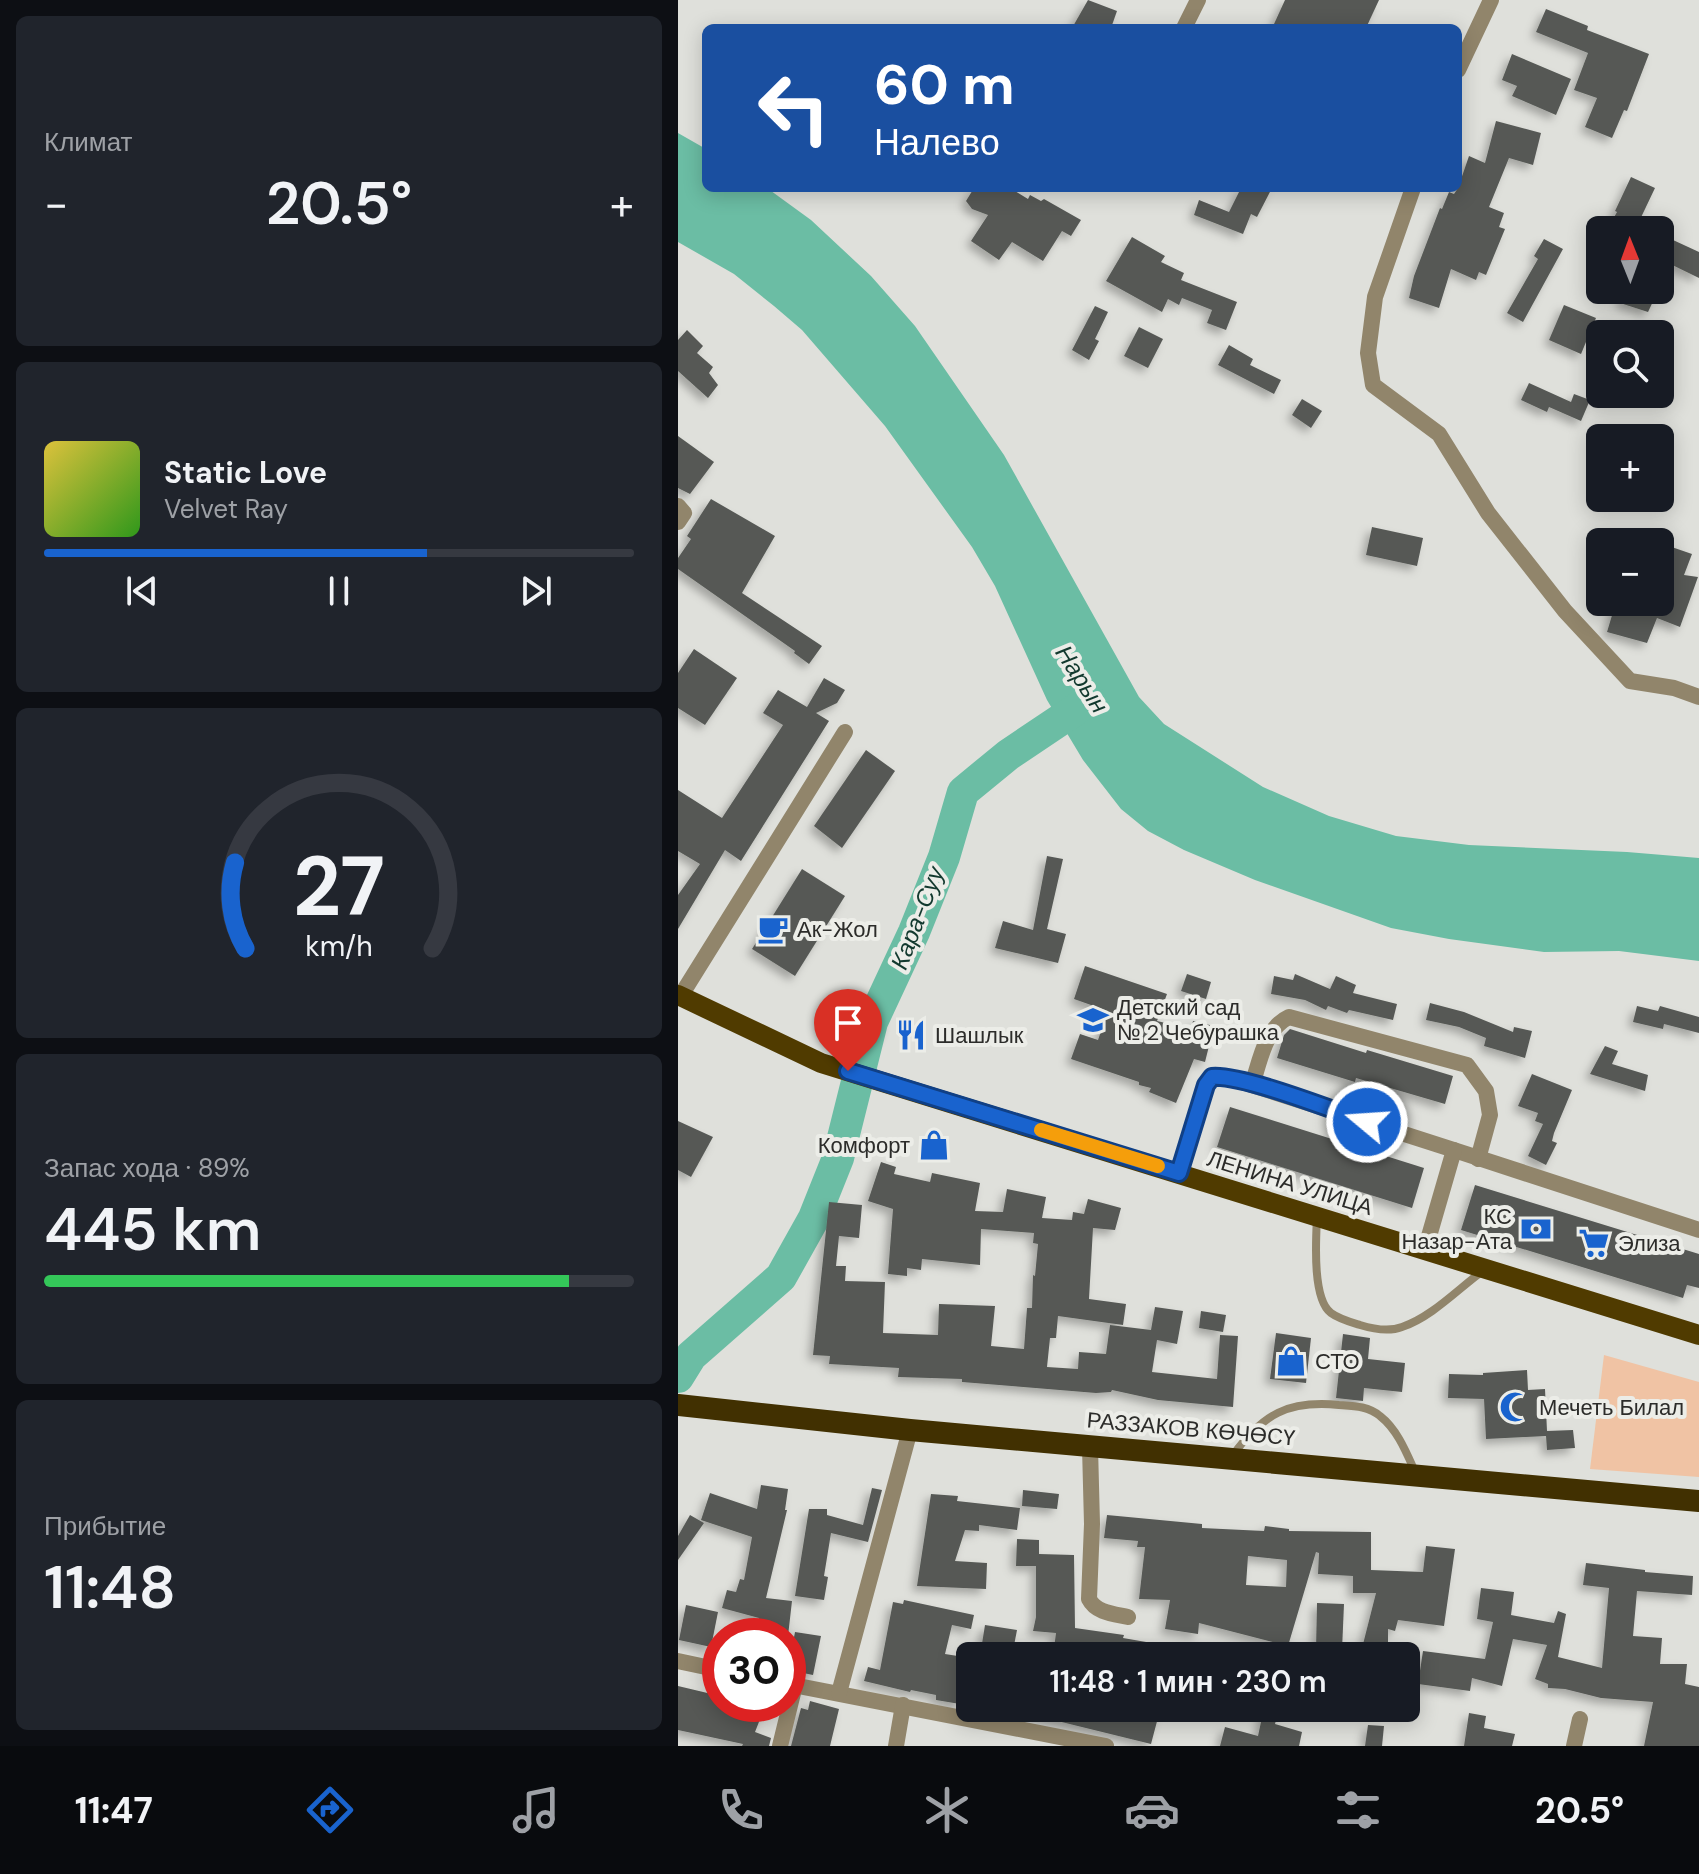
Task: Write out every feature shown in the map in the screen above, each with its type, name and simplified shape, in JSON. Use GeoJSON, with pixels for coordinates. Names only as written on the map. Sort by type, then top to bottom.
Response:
{"type":"FeatureCollection","features":[{"type":"Feature","properties":{"kind":"highway","name":"РАЗЗАКОВ КӨЧӨСҮ"},"geometry":{"type":"LineString","coordinates":[[679,1405],[1090,1447],[1699,1501]]}},
{"type":"Feature","properties":{"kind":"main road","name":"ЛЕНИНА УЛИЦА"},"geometry":{"type":"LineString","coordinates":[[679,996],[821,1063],[1699,1335]]}},
{"type":"Feature","properties":{"kind":"street"},"geometry":{"type":"LineString","coordinates":[[1186,24],[1198,0]]}},
{"type":"Feature","properties":{"kind":"street"},"geometry":{"type":"LineString","coordinates":[[1462,62],[1491,0]]}},
{"type":"Feature","properties":{"kind":"street"},"geometry":{"type":"LineString","coordinates":[[1412,192],[1375,297],[1368,353],[1373,385],[1439,434],[1488,513],[1565,611],[1630,681],[1674,688],[1699,697]]}},
{"type":"Feature","properties":{"kind":"street"},"geometry":{"type":"LineString","coordinates":[[678,506],[684,513],[678,522]]}},
{"type":"Feature","properties":{"kind":"street"},"geometry":{"type":"LineString","coordinates":[[679,996],[845,732]]}},
{"type":"Feature","properties":{"kind":"street"},"geometry":{"type":"LineString","coordinates":[[1252,1085],[1270,1034],[1279,1022],[1289,1017],[1467,1065],[1486,1091],[1490,1115],[1478,1159]]}},
{"type":"Feature","properties":{"kind":"street"},"geometry":{"type":"LineString","coordinates":[[1179,1173],[1206,1085],[1212,1077],[1222,1076],[1699,1230]]}},
{"type":"Feature","properties":{"kind":"street"},"geometry":{"type":"LineString","coordinates":[[1425,1250],[1454,1150]]}},
{"type":"Feature","properties":{"kind":"street"},"geometry":{"type":"LineString","coordinates":[[839,1693],[910,1430]]}},
{"type":"Feature","properties":{"kind":"street"},"geometry":{"type":"LineString","coordinates":[[1090,1447],[1092,1524],[1089,1599],[1092,1607],[1128,1617]]}},
{"type":"Feature","properties":{"kind":"street"},"geometry":{"type":"LineString","coordinates":[[678,1661],[702,1666]]}},
{"type":"Feature","properties":{"kind":"street"},"geometry":{"type":"LineString","coordinates":[[806,1687],[1106,1746]]}},
{"type":"Feature","properties":{"kind":"street"},"geometry":{"type":"LineString","coordinates":[[896,1746],[903,1705]]}},
{"type":"Feature","properties":{"kind":"street"},"geometry":{"type":"LineString","coordinates":[[1574,1746],[1580,1719]]}},
{"type":"Feature","properties":{"kind":"street"},"geometry":{"type":"LineString","coordinates":[[780,1746],[784,1722]]}},
{"type":"Feature","properties":{"kind":"lane"},"geometry":{"type":"LineString","coordinates":[[1317,1216],[1316,1256],[1321,1295],[1329,1312],[1348,1322],[1375,1330],[1401,1328],[1422,1316],[1485,1268]]}},
{"type":"Feature","properties":{"kind":"lane"},"geometry":{"type":"LineString","coordinates":[[1230,1459],[1250,1432],[1292,1405],[1317,1403],[1368,1407],[1392,1429],[1417,1475]]}},
{"type":"Feature","properties":{"kind":"shaded area"},"geometry":{"type":"Polygon","coordinates":[[[1604,1355],[1699,1382],[1699,1477],[1590,1469],[1604,1355]]]}},
{"type":"Feature","properties":{"kind":"water","name":"Нарын"},"geometry":{"type":"Polygon","coordinates":[[[678,133],[702,147],[702,192],[772,192],[811,220],[871,276],[915,326],[1004,455],[1139,697],[1164,724],[1263,787],[1329,816],[1396,836],[1469,845],[1699,858],[1699,961],[1619,951],[1544,952],[1391,928],[1255,880],[1148,831],[1121,809],[1083,760],[1047,700],[995,586],[972,547],[885,426],[802,330],[734,274],[678,242],[678,133]]]}},
{"type":"Feature","properties":{"kind":"building"},"geometry":{"type":"Polygon","coordinates":[[[1088,0],[1117,11],[1112,24],[1074,24],[1088,0]]]}},
{"type":"Feature","properties":{"kind":"building"},"geometry":{"type":"Polygon","coordinates":[[[1285,0],[1379,0],[1368,24],[1274,24],[1285,0]]]}},
{"type":"Feature","properties":{"kind":"building"},"geometry":{"type":"Polygon","coordinates":[[[1546,9],[1588,26],[1587,30],[1649,54],[1627,111],[1624,110],[1612,138],[1585,127],[1597,98],[1574,90],[1588,53],[1536,32],[1546,9]]]}},
{"type":"Feature","properties":{"kind":"building"},"geometry":{"type":"Polygon","coordinates":[[[1512,54],[1571,79],[1556,115],[1512,96],[1517,86],[1502,80],[1512,54]]]}},
{"type":"Feature","properties":{"kind":"building"},"geometry":{"type":"Polygon","coordinates":[[[1496,121],[1541,133],[1533,165],[1509,158],[1489,207],[1504,213],[1499,227],[1505,229],[1486,275],[1479,272],[1476,280],[1451,269],[1439,308],[1409,298],[1414,276],[1440,208],[1449,192],[1462,192],[1462,176],[1469,156],[1485,163],[1496,121]]]}},
{"type":"Feature","properties":{"kind":"building"},"geometry":{"type":"Polygon","coordinates":[[[1631,177],[1655,188],[1642,216],[1615,216],[1631,177]]]}},
{"type":"Feature","properties":{"kind":"building"},"geometry":{"type":"Polygon","coordinates":[[[972,192],[1017,192],[1028,199],[1030,195],[1041,201],[1044,199],[1081,220],[1071,236],[1062,231],[1043,261],[1012,242],[999,260],[971,241],[988,215],[972,209],[966,201],[972,192]]]}},
{"type":"Feature","properties":{"kind":"building"},"geometry":{"type":"Polygon","coordinates":[[[1239,192],[1270,192],[1257,217],[1251,214],[1243,234],[1194,215],[1199,200],[1229,212],[1239,192]]]}},
{"type":"Feature","properties":{"kind":"building"},"geometry":{"type":"Polygon","coordinates":[[[1132,237],[1165,256],[1161,262],[1184,273],[1181,280],[1237,302],[1226,330],[1207,323],[1212,310],[1182,298],[1179,305],[1168,299],[1162,312],[1106,281],[1132,237]]]}},
{"type":"Feature","properties":{"kind":"building"},"geometry":{"type":"Polygon","coordinates":[[[1544,239],[1563,249],[1523,322],[1507,313],[1538,259],[1534,256],[1544,239]]]}},
{"type":"Feature","properties":{"kind":"building"},"geometry":{"type":"Polygon","coordinates":[[[1674,240],[1699,252],[1699,278],[1674,266],[1674,240]]]}},
{"type":"Feature","properties":{"kind":"building"},"geometry":{"type":"Polygon","coordinates":[[[1623,304],[1652,304],[1648,312],[1623,304]]]}},
{"type":"Feature","properties":{"kind":"building"},"geometry":{"type":"Polygon","coordinates":[[[1564,305],[1596,318],[1586,320],[1586,342],[1581,354],[1549,340],[1564,305]]]}},
{"type":"Feature","properties":{"kind":"building"},"geometry":{"type":"Polygon","coordinates":[[[1095,306],[1108,312],[1089,360],[1072,350],[1095,306]]]}},
{"type":"Feature","properties":{"kind":"building"},"geometry":{"type":"Polygon","coordinates":[[[1139,327],[1163,339],[1148,368],[1124,356],[1139,327]]]}},
{"type":"Feature","properties":{"kind":"building"},"geometry":{"type":"Polygon","coordinates":[[[687,330],[703,346],[697,353],[713,367],[709,373],[718,385],[708,398],[678,371],[678,340],[687,330]]]}},
{"type":"Feature","properties":{"kind":"building"},"geometry":{"type":"Polygon","coordinates":[[[1229,345],[1253,359],[1250,365],[1281,380],[1274,394],[1218,365],[1229,345]]]}},
{"type":"Feature","properties":{"kind":"building"},"geometry":{"type":"Polygon","coordinates":[[[1529,383],[1571,402],[1574,394],[1586,398],[1587,408],[1581,421],[1549,407],[1547,412],[1521,400],[1529,383]]]}},
{"type":"Feature","properties":{"kind":"building"},"geometry":{"type":"Polygon","coordinates":[[[1302,399],[1322,411],[1311,428],[1292,415],[1302,399]]]}},
{"type":"Feature","properties":{"kind":"building"},"geometry":{"type":"Polygon","coordinates":[[[678,436],[714,462],[690,494],[678,488],[678,436]]]}},
{"type":"Feature","properties":{"kind":"building"},"geometry":{"type":"Polygon","coordinates":[[[711,499],[775,536],[742,593],[822,646],[809,664],[678,569],[678,558],[691,539],[687,536],[711,499]]]}},
{"type":"Feature","properties":{"kind":"building"},"geometry":{"type":"Polygon","coordinates":[[[1372,527],[1423,538],[1417,566],[1366,555],[1372,527]]]}},
{"type":"Feature","properties":{"kind":"building"},"geometry":{"type":"Polygon","coordinates":[[[1674,548],[1692,554],[1684,575],[1698,577],[1680,627],[1657,618],[1647,643],[1607,632],[1612,616],[1674,616],[1674,548]]]}},
{"type":"Feature","properties":{"kind":"building"},"geometry":{"type":"Polygon","coordinates":[[[694,649],[737,678],[705,725],[678,708],[678,673],[694,649]]]}},
{"type":"Feature","properties":{"kind":"building"},"geometry":{"type":"Polygon","coordinates":[[[824,678],[845,690],[837,703],[816,713],[829,721],[741,861],[725,850],[678,929],[678,895],[700,864],[678,851],[678,790],[722,818],[783,725],[763,713],[778,690],[807,707],[824,678]]]}},
{"type":"Feature","properties":{"kind":"building"},"geometry":{"type":"Polygon","coordinates":[[[866,750],[895,771],[842,848],[814,826],[866,750]]]}},
{"type":"Feature","properties":{"kind":"building"},"geometry":{"type":"Polygon","coordinates":[[[1047,856],[1063,859],[1047,929],[1066,934],[1058,963],[995,948],[1003,921],[1033,930],[1047,856]]]}},
{"type":"Feature","properties":{"kind":"building"},"geometry":{"type":"Polygon","coordinates":[[[802,869],[845,896],[795,976],[752,949],[802,869]]]}},
{"type":"Feature","properties":{"kind":"building"},"geometry":{"type":"Polygon","coordinates":[[[1085,966],[1167,994],[1157,1021],[1191,1029],[1193,1021],[1214,1026],[1205,1062],[1194,1059],[1176,1103],[1149,1092],[1151,1088],[1139,1085],[1139,1082],[1071,1059],[1080,1034],[1098,1040],[1108,1011],[1074,999],[1085,966]]]}},
{"type":"Feature","properties":{"kind":"building"},"geometry":{"type":"Polygon","coordinates":[[[1187,974],[1211,982],[1206,999],[1181,991],[1187,974]]]}},
{"type":"Feature","properties":{"kind":"building"},"geometry":{"type":"Polygon","coordinates":[[[1295,974],[1330,989],[1336,976],[1356,985],[1353,993],[1397,1004],[1393,1020],[1349,1010],[1347,1013],[1328,1006],[1326,1010],[1305,1000],[1271,994],[1274,976],[1293,980],[1295,974]]]}},
{"type":"Feature","properties":{"kind":"building"},"geometry":{"type":"Polygon","coordinates":[[[1430,1003],[1464,1012],[1513,1032],[1514,1027],[1532,1031],[1525,1058],[1484,1046],[1486,1038],[1459,1027],[1426,1020],[1430,1003]]]}},
{"type":"Feature","properties":{"kind":"building"},"geometry":{"type":"Polygon","coordinates":[[[1637,1006],[1658,1011],[1660,1006],[1699,1017],[1699,1033],[1664,1024],[1663,1029],[1633,1022],[1637,1006]]]}},
{"type":"Feature","properties":{"kind":"building"},"geometry":{"type":"Polygon","coordinates":[[[1290,1029],[1453,1076],[1445,1104],[1356,1078],[1355,1082],[1277,1058],[1284,1035],[1290,1029]]]}},
{"type":"Feature","properties":{"kind":"building"},"geometry":{"type":"Polygon","coordinates":[[[1605,1046],[1618,1051],[1612,1064],[1648,1075],[1645,1091],[1590,1074],[1605,1046]]]}},
{"type":"Feature","properties":{"kind":"building"},"geometry":{"type":"Polygon","coordinates":[[[1532,1074],[1572,1090],[1554,1133],[1552,1141],[1557,1143],[1546,1165],[1528,1156],[1543,1124],[1535,1121],[1538,1113],[1518,1106],[1532,1074]]]}},
{"type":"Feature","properties":{"kind":"building"},"geometry":{"type":"Polygon","coordinates":[[[1230,1107],[1424,1168],[1412,1208],[1217,1147],[1230,1107]]]}},
{"type":"Feature","properties":{"kind":"building"},"geometry":{"type":"Polygon","coordinates":[[[678,1121],[713,1137],[691,1177],[678,1170],[678,1121]]]}},
{"type":"Feature","properties":{"kind":"building"},"geometry":{"type":"Polygon","coordinates":[[[881,1162],[896,1167],[894,1174],[930,1182],[932,1173],[980,1183],[975,1211],[1003,1212],[1007,1189],[1046,1197],[1042,1218],[1072,1220],[1073,1212],[1084,1214],[1088,1199],[1121,1208],[1115,1230],[1093,1228],[1089,1299],[1126,1304],[1123,1325],[1058,1316],[1056,1338],[1050,1338],[1047,1367],[1078,1369],[1079,1352],[1106,1354],[1110,1325],[1151,1330],[1155,1307],[1183,1311],[1177,1344],[1157,1340],[1152,1372],[1217,1379],[1220,1335],[1238,1336],[1233,1407],[1158,1400],[1112,1390],[1096,1393],[962,1382],[962,1379],[898,1377],[899,1368],[829,1364],[830,1356],[813,1355],[829,1202],[862,1205],[859,1238],[839,1236],[836,1266],[846,1266],[845,1281],[885,1282],[883,1333],[938,1335],[939,1304],[995,1306],[991,1346],[1024,1349],[1027,1308],[1032,1308],[1038,1244],[1033,1243],[1034,1233],[981,1229],[980,1265],[922,1259],[921,1270],[907,1268],[907,1276],[888,1274],[893,1209],[868,1201],[881,1162]]]}},
{"type":"Feature","properties":{"kind":"building"},"geometry":{"type":"Polygon","coordinates":[[[1475,1185],[1699,1254],[1699,1288],[1687,1285],[1683,1298],[1461,1230],[1475,1185]]]}},
{"type":"Feature","properties":{"kind":"building"},"geometry":{"type":"Polygon","coordinates":[[[1201,1311],[1226,1315],[1223,1332],[1199,1328],[1201,1311]]]}},
{"type":"Feature","properties":{"kind":"building"},"geometry":{"type":"Polygon","coordinates":[[[1276,1333],[1311,1338],[1306,1383],[1270,1379],[1276,1333]]]}},
{"type":"Feature","properties":{"kind":"building"},"geometry":{"type":"Polygon","coordinates":[[[1343,1334],[1370,1338],[1368,1359],[1405,1363],[1402,1392],[1364,1388],[1363,1401],[1336,1398],[1343,1334]]]}},
{"type":"Feature","properties":{"kind":"building","name":"Мечеть Билал"},"geometry":{"type":"Polygon","coordinates":[[[1527,1370],[1528,1390],[1545,1389],[1547,1431],[1573,1430],[1575,1448],[1547,1450],[1546,1436],[1486,1439],[1484,1399],[1448,1398],[1449,1374],[1483,1375],[1527,1370]]]}},
{"type":"Feature","properties":{"kind":"building"},"geometry":{"type":"Polygon","coordinates":[[[761,1485],[788,1489],[787,1510],[766,1598],[792,1601],[790,1618],[759,1618],[722,1608],[727,1590],[736,1592],[740,1579],[744,1580],[752,1537],[701,1520],[710,1493],[757,1509],[761,1485]]]}},
{"type":"Feature","properties":{"kind":"building"},"geometry":{"type":"Polygon","coordinates":[[[872,1488],[882,1490],[868,1542],[831,1533],[824,1576],[828,1577],[824,1600],[795,1596],[809,1509],[827,1509],[827,1515],[863,1525],[872,1488]]]}},
{"type":"Feature","properties":{"kind":"building"},"geometry":{"type":"Polygon","coordinates":[[[1023,1490],[1059,1494],[1057,1509],[1022,1506],[1023,1490]]]}},
{"type":"Feature","properties":{"kind":"building"},"geometry":{"type":"Polygon","coordinates":[[[931,1494],[958,1496],[957,1501],[1020,1508],[1017,1530],[979,1525],[979,1531],[965,1530],[955,1561],[987,1563],[986,1589],[917,1586],[931,1494]]]}},
{"type":"Feature","properties":{"kind":"building"},"geometry":{"type":"Polygon","coordinates":[[[690,1515],[704,1523],[678,1560],[678,1536],[690,1515]]]}},
{"type":"Feature","properties":{"kind":"building"},"geometry":{"type":"Polygon","coordinates":[[[1107,1515],[1202,1524],[1202,1528],[1264,1531],[1265,1526],[1289,1531],[1371,1532],[1371,1570],[1423,1572],[1426,1546],[1455,1549],[1444,1626],[1398,1620],[1395,1631],[1388,1629],[1388,1642],[1364,1642],[1376,1593],[1353,1593],[1353,1576],[1318,1574],[1319,1553],[1316,1552],[1289,1642],[1273,1642],[1199,1623],[1198,1634],[1165,1629],[1170,1600],[1139,1599],[1145,1547],[1137,1547],[1138,1541],[1104,1538],[1107,1515]],[[1248,1556],[1246,1585],[1286,1587],[1287,1560],[1248,1556]]]}},
{"type":"Feature","properties":{"kind":"building"},"geometry":{"type":"Polygon","coordinates":[[[1017,1539],[1039,1540],[1039,1554],[1074,1555],[1075,1628],[1124,1635],[1123,1638],[1146,1642],[1055,1642],[1056,1633],[1033,1631],[1036,1566],[1016,1566],[1017,1539]]]}},
{"type":"Feature","properties":{"kind":"building"},"geometry":{"type":"Polygon","coordinates":[[[1586,1563],[1693,1576],[1692,1595],[1637,1591],[1633,1636],[1662,1638],[1660,1664],[1687,1664],[1685,1684],[1699,1687],[1699,1746],[1644,1746],[1653,1702],[1601,1698],[1548,1688],[1548,1684],[1535,1679],[1547,1645],[1513,1639],[1502,1686],[1472,1678],[1470,1691],[1420,1684],[1423,1651],[1485,1659],[1493,1622],[1477,1619],[1481,1588],[1514,1592],[1511,1615],[1554,1623],[1558,1611],[1566,1614],[1558,1657],[1602,1668],[1609,1588],[1583,1585],[1586,1563]]]}},
{"type":"Feature","properties":{"kind":"building"},"geometry":{"type":"Polygon","coordinates":[[[904,1600],[974,1615],[971,1629],[952,1625],[945,1654],[956,1656],[956,1703],[936,1700],[936,1695],[864,1681],[868,1667],[880,1670],[893,1602],[903,1604],[904,1600]]]}},
{"type":"Feature","properties":{"kind":"building"},"geometry":{"type":"Polygon","coordinates":[[[1317,1603],[1344,1604],[1342,1642],[1316,1642],[1317,1603]]]}},
{"type":"Feature","properties":{"kind":"building"},"geometry":{"type":"Polygon","coordinates":[[[686,1605],[718,1612],[717,1618],[702,1618],[702,1645],[679,1640],[686,1605]]]}},
{"type":"Feature","properties":{"kind":"building"},"geometry":{"type":"Polygon","coordinates":[[[985,1625],[1017,1630],[1015,1642],[982,1642],[985,1625]]]}},
{"type":"Feature","properties":{"kind":"building"},"geometry":{"type":"Polygon","coordinates":[[[806,1634],[821,1636],[813,1675],[806,1674],[806,1634]]]}},
{"type":"Feature","properties":{"kind":"building"},"geometry":{"type":"Polygon","coordinates":[[[678,1686],[702,1692],[702,1722],[759,1722],[755,1732],[771,1738],[769,1746],[742,1746],[678,1730],[678,1686]]]}},
{"type":"Feature","properties":{"kind":"building"},"geometry":{"type":"Polygon","coordinates":[[[810,1701],[839,1709],[830,1746],[791,1746],[797,1722],[806,1722],[810,1701]]]}},
{"type":"Feature","properties":{"kind":"building"},"geometry":{"type":"Polygon","coordinates":[[[1469,1713],[1486,1716],[1484,1728],[1515,1734],[1512,1746],[1464,1746],[1469,1713]]]}},
{"type":"Feature","properties":{"kind":"building"},"geometry":{"type":"Polygon","coordinates":[[[1062,1722],[1157,1722],[1151,1744],[1062,1722]]]}},
{"type":"Feature","properties":{"kind":"building"},"geometry":{"type":"Polygon","coordinates":[[[1261,1722],[1276,1722],[1302,1732],[1299,1746],[1220,1746],[1225,1727],[1258,1736],[1261,1722]]]}},
{"type":"Feature","properties":{"kind":"building"},"geometry":{"type":"Polygon","coordinates":[[[1368,1725],[1384,1726],[1382,1746],[1365,1746],[1368,1725]]]}},
{"type":"Feature","properties":{"kind":"waterway","name":"Кара-Суу"},"geometry":{"type":"LineString","coordinates":[[678,1377],[691,1356],[781,1277],[814,1218],[838,1158],[872,1022],[914,932],[944,857],[963,792],[1008,755],[1090,700]]}},
{"type":"Feature","properties":{"kind":"slow traffic"},"geometry":{"type":"LineString","coordinates":[[1041,1130],[1158,1166]]}},
{"type":"Feature","properties":{"kind":"place","name":"Ак-Жол"},"geometry":{"type":"Point","coordinates":[773,929]}},
{"type":"Feature","properties":{"kind":"place","name":"Детский сад № 2 Чебурашка"},"geometry":{"type":"Point","coordinates":[1093,1020]}},
{"type":"Feature","properties":{"kind":"place","name":"Шашлык"},"geometry":{"type":"Point","coordinates":[911,1035]}},
{"type":"Feature","properties":{"kind":"place","name":"Комфорт"},"geometry":{"type":"Point","coordinates":[934,1145]}},
{"type":"Feature","properties":{"kind":"place","name":"КС Назар-Ата"},"geometry":{"type":"Point","coordinates":[1536,1229]}},
{"type":"Feature","properties":{"kind":"place","name":"Элиза"},"geometry":{"type":"Point","coordinates":[1594,1243]}},
{"type":"Feature","properties":{"kind":"place","name":"СТО"},"geometry":{"type":"Point","coordinates":[1291,1361]}},
{"type":"Feature","properties":{"kind":"place","name":"Мечеть Билал"},"geometry":{"type":"Point","coordinates":[1515,1407]}},
{"type":"Feature","properties":{"kind":"route"},"geometry":{"type":"LineString","coordinates":[[848,1071],[1179,1173],[1206,1085],[1212,1077],[1222,1076],[1367,1122]]}}]}
